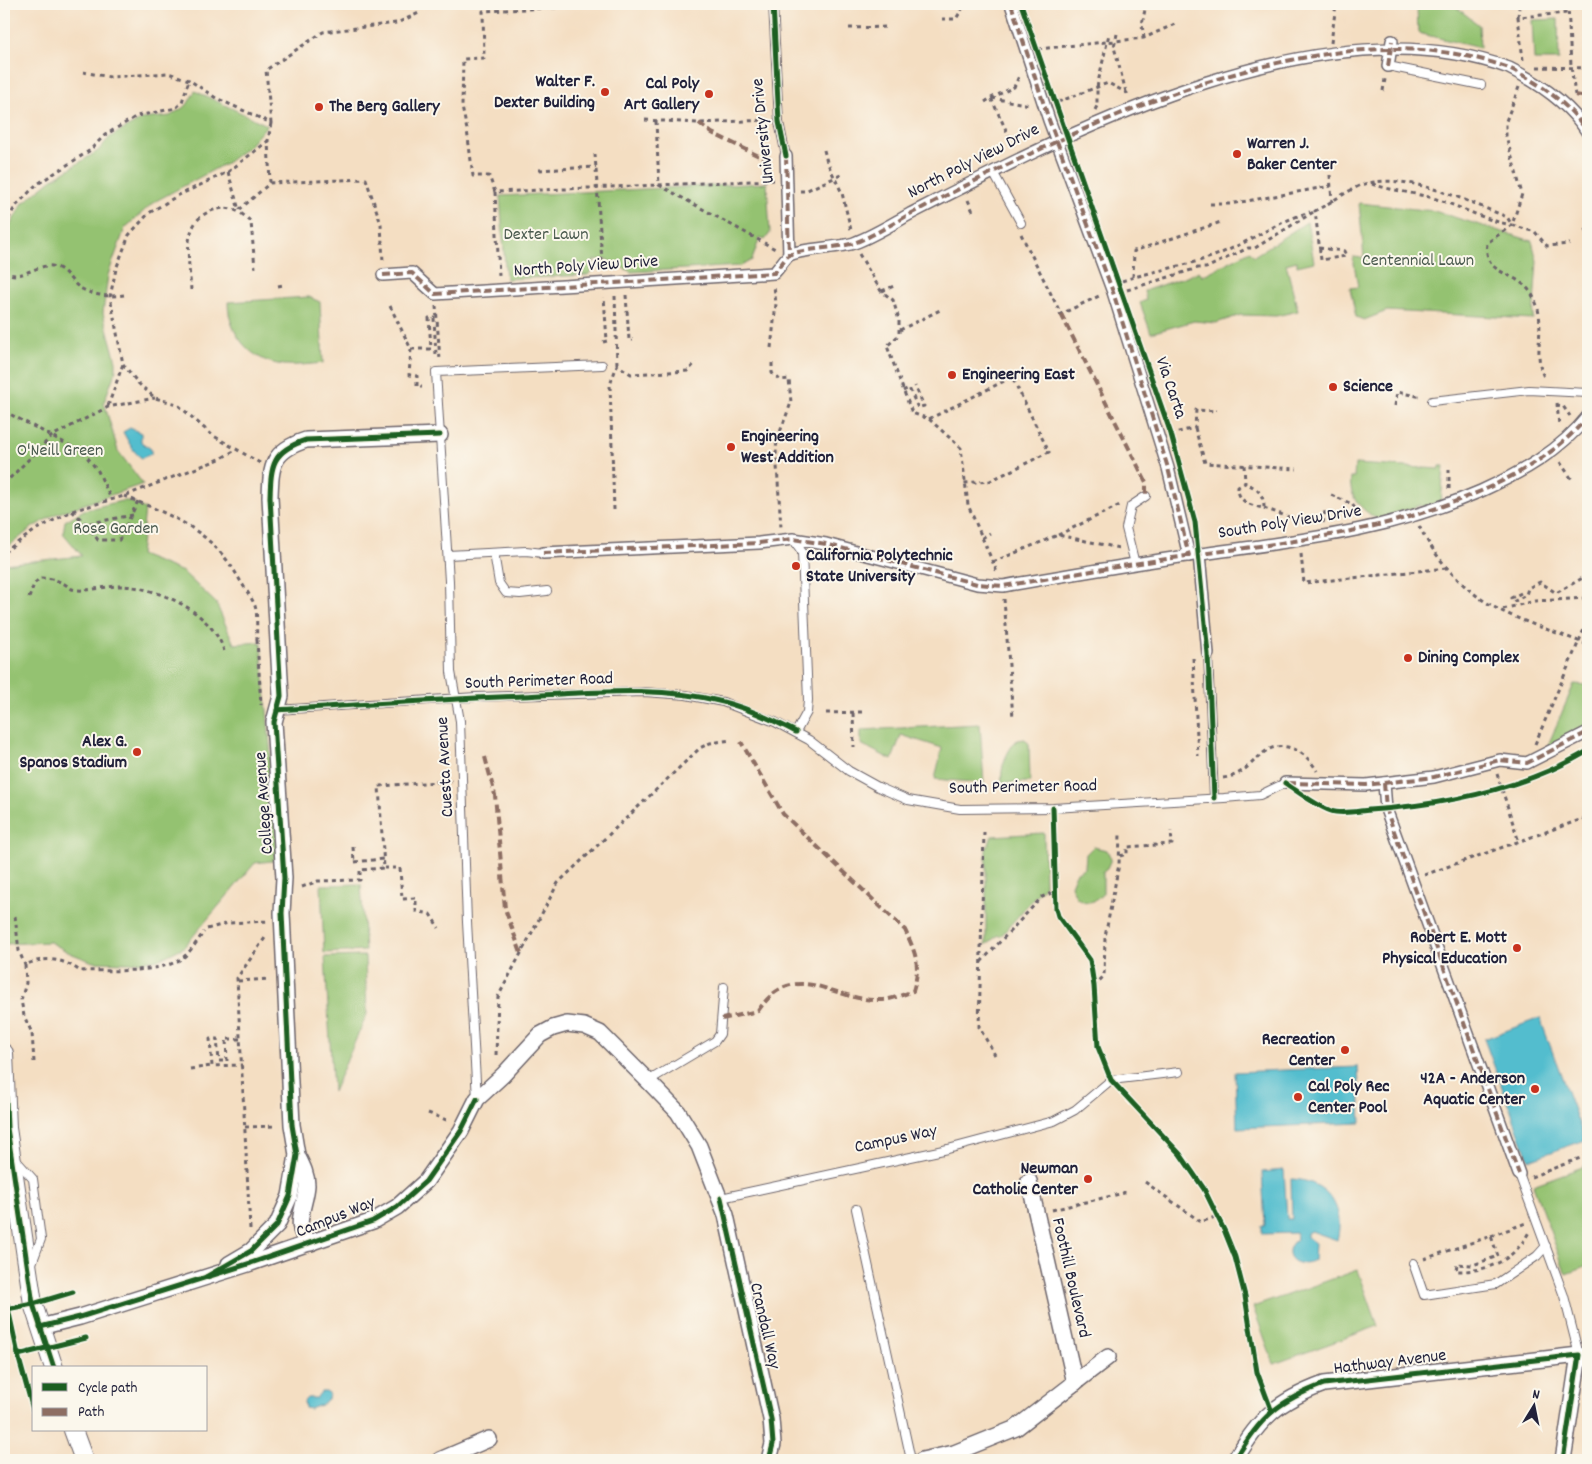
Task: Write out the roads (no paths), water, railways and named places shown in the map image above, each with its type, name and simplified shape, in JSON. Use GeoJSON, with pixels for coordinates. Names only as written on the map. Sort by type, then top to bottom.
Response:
{"type":"FeatureCollection","features":[{"type":"Feature","properties":{"kind":"street","name":"Via Carta"},"geometry":{"type":"LineString","coordinates":[[1011,4],[1036,55],[1045,107],[1112,292],[1168,468],[1194,555],[1208,654]]}},
{"type":"Feature","properties":{"kind":"street","name":"North Poly View Drive"},"geometry":{"type":"LineString","coordinates":[[383,275],[412,273],[435,294],[774,273],[789,255],[853,244],[1092,122],[1129,98],[1289,52],[1331,44],[1392,41],[1419,42],[1457,48],[1524,71],[1572,112],[1588,133]]}},
{"type":"Feature","properties":{"kind":"street"},"geometry":{"type":"LineString","coordinates":[[1388,66],[1392,41]]}},
{"type":"Feature","properties":{"kind":"street","name":"University Drive"},"geometry":{"type":"LineString","coordinates":[[786,156],[789,255]]}},
{"type":"Feature","properties":{"kind":"street","name":"South Poly View Drive"},"geometry":{"type":"LineString","coordinates":[[543,552],[759,543],[794,539],[826,544],[977,584],[1003,586],[1194,555],[1323,538],[1368,529],[1414,516],[1448,505],[1503,481],[1553,451],[1588,416]]}},
{"type":"Feature","properties":{"kind":"street","name":"College Avenue"},"geometry":{"type":"LineString","coordinates":[[311,1243],[303,1238],[300,1229],[307,1186],[306,1174],[297,1155],[292,1125],[282,914],[284,878],[274,722],[280,696],[270,497],[271,469],[276,457],[288,446],[306,440],[440,435]]}},
{"type":"Feature","properties":{"kind":"street","name":"South Perimeter Road"},"geometry":{"type":"LineString","coordinates":[[1286,783],[1318,786],[1384,783],[1434,777],[1500,760],[1527,763],[1588,732]]}},
{"type":"Feature","properties":{"kind":"street"},"geometry":{"type":"LineString","coordinates":[[1384,783],[1386,809],[1520,1177]]}},
{"type":"Feature","properties":{"kind":"street","name":"Crandall Way"},"geometry":{"type":"LineString","coordinates":[[477,1099],[503,1075],[540,1035],[567,1024],[584,1026],[600,1033],[678,1112],[699,1146],[714,1186],[721,1198],[771,1419],[773,1444],[769,1460]]}},
{"type":"Feature","properties":{"kind":"street"},"geometry":{"type":"LineString","coordinates":[[4,1052],[7,1128],[33,1304],[53,1366]]}},
{"type":"Feature","properties":{"kind":"street","name":"Campus Way"},"geometry":{"type":"LineString","coordinates":[[40,1327],[80,1317],[206,1277],[373,1221],[397,1207],[426,1181],[461,1131],[477,1099]]}},
{"type":"Feature","properties":{"kind":"street","name":"College Avenue"},"geometry":{"type":"LineString","coordinates":[[206,1277],[251,1251],[277,1225],[290,1196],[297,1155]]}},
{"type":"Feature","properties":{"kind":"street","name":"Foothill Boulevard"},"geometry":{"type":"LineString","coordinates":[[1029,1181],[1075,1383]]}},
{"type":"Feature","properties":{"kind":"street"},"geometry":{"type":"LineString","coordinates":[[1563,1460],[1579,1355]]}},
{"type":"Feature","properties":{"kind":"street","name":"Hathway Avenue"},"geometry":{"type":"LineString","coordinates":[[1235,1460],[1248,1438],[1264,1418],[1295,1395],[1324,1384],[1579,1355]]}},
{"type":"Feature","properties":{"kind":"street","name":"Foothill Boulevard"},"geometry":{"type":"LineString","coordinates":[[922,1460],[954,1453],[1016,1428],[1108,1357]]}},
{"type":"Feature","properties":{"kind":"street"},"geometry":{"type":"LineString","coordinates":[[74,1432],[84,1460]]}},
{"type":"Feature","properties":{"kind":"street"},"geometry":{"type":"LineString","coordinates":[[440,1460],[489,1440]]}},
{"type":"Feature","properties":{"kind":"lane","name":"University Drive"},"geometry":{"type":"LineString","coordinates":[[773,4],[778,122],[786,156]]}},
{"type":"Feature","properties":{"kind":"lane"},"geometry":{"type":"LineString","coordinates":[[1388,66],[1481,85]]}},
{"type":"Feature","properties":{"kind":"lane"},"geometry":{"type":"LineString","coordinates":[[993,172],[1021,223]]}},
{"type":"Feature","properties":{"kind":"lane","name":"Cuesta Avenue"},"geometry":{"type":"LineString","coordinates":[[477,1099],[460,721],[451,672],[448,555],[436,372],[602,365]]}},
{"type":"Feature","properties":{"kind":"lane"},"geometry":{"type":"LineString","coordinates":[[1433,401],[1529,390],[1588,393]]}},
{"type":"Feature","properties":{"kind":"lane"},"geometry":{"type":"LineString","coordinates":[[1135,564],[1126,528],[1131,506],[1146,496]]}},
{"type":"Feature","properties":{"kind":"lane"},"geometry":{"type":"LineString","coordinates":[[794,539],[802,552],[808,700],[807,712],[796,732]]}},
{"type":"Feature","properties":{"kind":"lane"},"geometry":{"type":"LineString","coordinates":[[448,555],[494,552],[543,552]]}},
{"type":"Feature","properties":{"kind":"lane"},"geometry":{"type":"LineString","coordinates":[[494,552],[499,582],[506,592],[520,594],[547,591]]}},
{"type":"Feature","properties":{"kind":"lane","name":"Via Carta"},"geometry":{"type":"LineString","coordinates":[[1208,654],[1214,798]]}},
{"type":"Feature","properties":{"kind":"lane","name":"South Perimeter Road"},"geometry":{"type":"LineString","coordinates":[[276,710],[456,698],[644,692],[686,695],[738,707],[796,732],[849,771],[878,787],[908,800],[936,806],[986,810],[1260,795],[1286,783]]}},
{"type":"Feature","properties":{"kind":"lane"},"geometry":{"type":"LineString","coordinates":[[648,1081],[715,1041],[720,1034],[724,987]]}},
{"type":"Feature","properties":{"kind":"lane","name":"Campus Way"},"geometry":{"type":"LineString","coordinates":[[721,1198],[948,1149],[1054,1121],[1075,1110],[1112,1080],[1179,1072]]}},
{"type":"Feature","properties":{"kind":"lane"},"geometry":{"type":"LineString","coordinates":[[1520,1177],[1564,1296],[1579,1355]]}},
{"type":"Feature","properties":{"kind":"lane"},"geometry":{"type":"LineString","coordinates":[[856,1208],[911,1460]]}},
{"type":"Feature","properties":{"kind":"lane"},"geometry":{"type":"LineString","coordinates":[[1413,1263],[1424,1295],[1496,1284],[1537,1256],[1546,1246]]}},
{"type":"Feature","properties":{"kind":"water"},"geometry":{"type":"Polygon","coordinates":[[[130,428],[141,433],[141,442],[151,449],[151,454],[142,458],[134,450],[123,432],[130,428]]]}},
{"type":"Feature","properties":{"kind":"water","name":"42A - Anderson Aquatic Center"},"geometry":{"type":"Polygon","coordinates":[[[1540,1018],[1585,1140],[1529,1160],[1484,1039],[1540,1018]]]}},
{"type":"Feature","properties":{"kind":"water","name":"Cal Poly Rec Center Pool"},"geometry":{"type":"Polygon","coordinates":[[[1358,1067],[1361,1123],[1237,1128],[1235,1072],[1358,1067]]]}},
{"type":"Feature","properties":{"kind":"water"},"geometry":{"type":"Polygon","coordinates":[[[1284,1170],[1287,1219],[1292,1219],[1291,1179],[1314,1184],[1323,1190],[1336,1206],[1339,1216],[1337,1240],[1311,1231],[1307,1233],[1307,1237],[1315,1243],[1314,1260],[1307,1263],[1295,1262],[1289,1254],[1289,1249],[1297,1239],[1296,1233],[1262,1234],[1262,1225],[1265,1225],[1262,1172],[1284,1170]]]}},
{"type":"Feature","properties":{"kind":"water"},"geometry":{"type":"Polygon","coordinates":[[[321,1392],[329,1394],[328,1399],[321,1405],[310,1409],[305,1408],[304,1401],[307,1398],[316,1398],[321,1392]]]}},
{"type":"Feature","properties":{"kind":"place","name":"Walter F. Dexter Building"},"geometry":{"type":"Point","coordinates":[605,92]}},
{"type":"Feature","properties":{"kind":"place","name":"Cal Poly Art Gallery"},"geometry":{"type":"Point","coordinates":[709,94]}},
{"type":"Feature","properties":{"kind":"place","name":"The Berg Gallery"},"geometry":{"type":"Point","coordinates":[319,107]}},
{"type":"Feature","properties":{"kind":"place","name":"Warren J. Baker Center"},"geometry":{"type":"Point","coordinates":[1237,154]}},
{"type":"Feature","properties":{"kind":"place","name":"Engineering East"},"geometry":{"type":"Point","coordinates":[952,375]}},
{"type":"Feature","properties":{"kind":"place","name":"Science"},"geometry":{"type":"Point","coordinates":[1333,387]}},
{"type":"Feature","properties":{"kind":"place","name":"Engineering West Addition"},"geometry":{"type":"Point","coordinates":[731,447]}},
{"type":"Feature","properties":{"kind":"place","name":"California Polytechnic State University"},"geometry":{"type":"Point","coordinates":[796,566]}},
{"type":"Feature","properties":{"kind":"place","name":"Dining Complex"},"geometry":{"type":"Point","coordinates":[1408,658]}},
{"type":"Feature","properties":{"kind":"place","name":"Alex G. Spanos Stadium"},"geometry":{"type":"Point","coordinates":[137,752]}},
{"type":"Feature","properties":{"kind":"place","name":"Robert E. Mott Physical Education"},"geometry":{"type":"Point","coordinates":[1517,948]}},
{"type":"Feature","properties":{"kind":"place","name":"Recreation Center"},"geometry":{"type":"Point","coordinates":[1345,1050]}},
{"type":"Feature","properties":{"kind":"place","name":"42A - Anderson Aquatic Center"},"geometry":{"type":"Point","coordinates":[1535,1089]}},
{"type":"Feature","properties":{"kind":"place","name":"Cal Poly Rec Center Pool"},"geometry":{"type":"Point","coordinates":[1298,1097]}},
{"type":"Feature","properties":{"kind":"place","name":"Newman Catholic Center"},"geometry":{"type":"Point","coordinates":[1088,1179]}},
{"type":"Feature","properties":{"kind":"park label","name":"Dexter Lawn"},"geometry":{"type":"Point","coordinates":[546,235]}},
{"type":"Feature","properties":{"kind":"park label","name":"Centennial Lawn"},"geometry":{"type":"Point","coordinates":[1418,261]}},
{"type":"Feature","properties":{"kind":"park label","name":"O'Neill Green"},"geometry":{"type":"Point","coordinates":[60,451]}},
{"type":"Feature","properties":{"kind":"park label","name":"Rose Garden"},"geometry":{"type":"Point","coordinates":[116,529]}}]}
